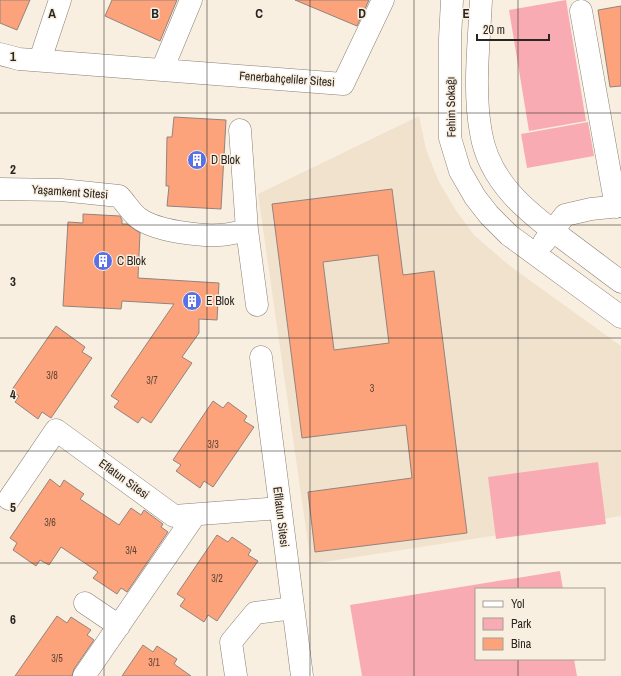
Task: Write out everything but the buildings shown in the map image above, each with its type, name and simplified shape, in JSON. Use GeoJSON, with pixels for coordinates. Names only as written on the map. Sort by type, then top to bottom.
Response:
{"type":"FeatureCollection","features":[{"type":"Feature","properties":{"kind":"street"},"geometry":{"type":"LineString","coordinates":[[40,60],[60,0]]}},
{"type":"Feature","properties":{"kind":"street"},"geometry":{"type":"LineString","coordinates":[[162,70],[191,0]]}},
{"type":"Feature","properties":{"kind":"street","name":"Fenerbahçeliler Sitesi"},"geometry":{"type":"LineString","coordinates":[[0,54],[19,59],[343,84],[383,0]]}},
{"type":"Feature","properties":{"kind":"street","name":"Fehim Sokağı"},"geometry":{"type":"LineString","coordinates":[[452,0],[450,39],[450,138],[460,171],[475,197],[488,215],[509,235],[621,317]]}},
{"type":"Feature","properties":{"kind":"street"},"geometry":{"type":"LineString","coordinates":[[481,0],[477,95],[481,134],[488,158],[501,182],[516,201],[621,282]]}},
{"type":"Feature","properties":{"kind":"street"},"geometry":{"type":"LineString","coordinates":[[536,254],[552,230],[565,215],[591,209],[619,206],[581,11]]}},
{"type":"Feature","properties":{"kind":"street"},"geometry":{"type":"LineString","coordinates":[[240,130],[247,230],[257,305]]}},
{"type":"Feature","properties":{"kind":"street","name":"Yaşamkent Sitesi"},"geometry":{"type":"LineString","coordinates":[[0,189],[61,190],[120,196],[139,218],[168,230],[187,233],[221,235],[247,230]]}},
{"type":"Feature","properties":{"kind":"street","name":"Efllatun Sitesi"},"geometry":{"type":"LineString","coordinates":[[261,357],[302,676]]}},
{"type":"Feature","properties":{"kind":"street","name":"Eflatun Sitesi"},"geometry":{"type":"LineString","coordinates":[[9,499],[56,430],[174,516],[280,508]]}},
{"type":"Feature","properties":{"kind":"street"},"geometry":{"type":"LineString","coordinates":[[84,676],[195,514]]}},
{"type":"Feature","properties":{"kind":"street"},"geometry":{"type":"LineString","coordinates":[[85,603],[119,626]]}},
{"type":"Feature","properties":{"kind":"street"},"geometry":{"type":"LineString","coordinates":[[236,676],[231,642],[255,613],[293,608]]}},
{"type":"Feature","properties":{"kind":"shaded area"},"geometry":{"type":"Polygon","coordinates":[[[419,116],[426,149],[438,180],[455,209],[474,235],[510,266],[621,346],[621,516],[311,564],[258,194],[419,116]]]}},
{"type":"Feature","properties":{"kind":"green space"},"geometry":{"type":"Polygon","coordinates":[[[566,0],[586,121],[529,131],[509,10],[566,0]]]}},
{"type":"Feature","properties":{"kind":"green space"},"geometry":{"type":"Polygon","coordinates":[[[588,122],[594,156],[527,168],[521,134],[588,122]]]}},
{"type":"Feature","properties":{"kind":"green space"},"geometry":{"type":"Polygon","coordinates":[[[598,462],[606,524],[496,539],[488,477],[598,462]]]}},
{"type":"Feature","properties":{"kind":"green space"},"geometry":{"type":"Polygon","coordinates":[[[560,571],[563,588],[475,588],[475,660],[574,660],[577,676],[362,676],[350,605],[560,571]]]}},
{"type":"Feature","properties":{"kind":"place","name":"D Blok"},"geometry":{"type":"Point","coordinates":[197,160]}},
{"type":"Feature","properties":{"kind":"place","name":"C Blok"},"geometry":{"type":"Point","coordinates":[103,261]}},
{"type":"Feature","properties":{"kind":"place","name":"E Blok"},"geometry":{"type":"Point","coordinates":[192,301]}}]}
